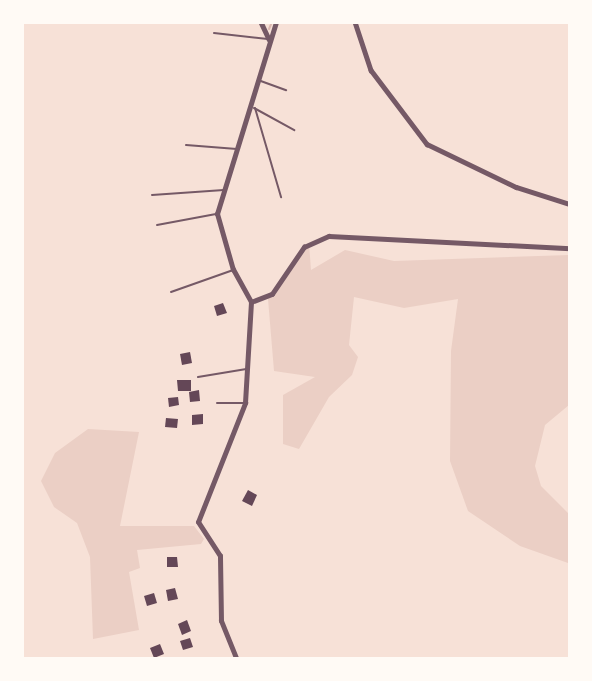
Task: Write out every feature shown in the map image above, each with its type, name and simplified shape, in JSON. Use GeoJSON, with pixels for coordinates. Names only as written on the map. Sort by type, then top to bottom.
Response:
{"type":"FeatureCollection","features":[{"type":"Feature","properties":{"kind":"street"},"geometry":{"type":"LineString","coordinates":[[261,22],[269,39]]}},
{"type":"Feature","properties":{"kind":"street"},"geometry":{"type":"LineString","coordinates":[[236,658],[221,621],[220,556],[198,522],[245,403],[251,302],[233,270],[218,214],[252,106],[256,80],[276,22]]}},
{"type":"Feature","properties":{"kind":"street"},"geometry":{"type":"LineString","coordinates":[[355,22],[372,70],[427,144],[516,187],[570,204]]}},
{"type":"Feature","properties":{"kind":"street"},"geometry":{"type":"LineString","coordinates":[[251,302],[272,294],[304,247],[329,236],[570,248]]}},
{"type":"Feature","properties":{"kind":"lane"},"geometry":{"type":"LineString","coordinates":[[214,33],[269,39]]}},
{"type":"Feature","properties":{"kind":"lane"},"geometry":{"type":"LineString","coordinates":[[256,80],[286,90]]}},
{"type":"Feature","properties":{"kind":"lane"},"geometry":{"type":"LineString","coordinates":[[252,106],[294,130]]}},
{"type":"Feature","properties":{"kind":"lane"},"geometry":{"type":"LineString","coordinates":[[252,106],[281,197]]}},
{"type":"Feature","properties":{"kind":"lane"},"geometry":{"type":"LineString","coordinates":[[186,145],[238,149]]}},
{"type":"Feature","properties":{"kind":"lane"},"geometry":{"type":"LineString","coordinates":[[152,195],[224,190]]}},
{"type":"Feature","properties":{"kind":"lane"},"geometry":{"type":"LineString","coordinates":[[156,225],[218,214]]}},
{"type":"Feature","properties":{"kind":"lane"},"geometry":{"type":"LineString","coordinates":[[171,292],[233,270]]}},
{"type":"Feature","properties":{"kind":"lane"},"geometry":{"type":"LineString","coordinates":[[198,377],[248,368]]}},
{"type":"Feature","properties":{"kind":"lane"},"geometry":{"type":"LineString","coordinates":[[217,403],[245,403]]}},
{"type":"Feature","properties":{"kind":"shaded area"},"geometry":{"type":"Polygon","coordinates":[[[309,243],[311,270],[345,250],[394,261],[569,255],[569,405],[545,425],[535,466],[541,486],[569,514],[568,563],[520,546],[468,511],[450,461],[451,351],[458,299],[404,308],[354,297],[349,345],[358,357],[352,375],[329,397],[299,449],[283,444],[283,395],[315,377],[274,371],[268,299],[309,243]]]}},
{"type":"Feature","properties":{"kind":"shaded area"},"geometry":{"type":"Polygon","coordinates":[[[88,429],[139,432],[120,526],[194,526],[204,539],[201,544],[137,550],[140,568],[129,572],[139,630],[93,639],[90,557],[77,523],[54,507],[41,481],[55,453],[88,429]]]}},
{"type":"Feature","properties":{"kind":"building"},"geometry":{"type":"Polygon","coordinates":[[[223,303],[227,313],[217,316],[214,306],[223,303]]]}},
{"type":"Feature","properties":{"kind":"building"},"geometry":{"type":"Polygon","coordinates":[[[190,352],[192,363],[182,365],[180,354],[190,352]]]}},
{"type":"Feature","properties":{"kind":"building"},"geometry":{"type":"Polygon","coordinates":[[[177,380],[191,380],[191,391],[178,391],[177,380]]]}},
{"type":"Feature","properties":{"kind":"building"},"geometry":{"type":"Polygon","coordinates":[[[199,390],[200,401],[190,402],[189,392],[199,390]]]}},
{"type":"Feature","properties":{"kind":"building"},"geometry":{"type":"Polygon","coordinates":[[[178,397],[179,405],[169,407],[168,398],[178,397]]]}},
{"type":"Feature","properties":{"kind":"building"},"geometry":{"type":"Polygon","coordinates":[[[203,414],[203,424],[192,425],[192,415],[203,414]]]}},
{"type":"Feature","properties":{"kind":"building"},"geometry":{"type":"Polygon","coordinates":[[[166,418],[178,419],[177,428],[165,427],[166,418]]]}},
{"type":"Feature","properties":{"kind":"building"},"geometry":{"type":"Polygon","coordinates":[[[248,490],[257,495],[252,506],[242,501],[248,490]]]}},
{"type":"Feature","properties":{"kind":"building"},"geometry":{"type":"Polygon","coordinates":[[[167,557],[177,557],[178,567],[167,567],[167,557]]]}},
{"type":"Feature","properties":{"kind":"building"},"geometry":{"type":"Polygon","coordinates":[[[175,588],[178,599],[168,601],[166,590],[175,588]]]}},
{"type":"Feature","properties":{"kind":"building"},"geometry":{"type":"Polygon","coordinates":[[[154,593],[157,603],[147,606],[144,596],[154,593]]]}},
{"type":"Feature","properties":{"kind":"building"},"geometry":{"type":"Polygon","coordinates":[[[187,620],[191,631],[182,635],[178,624],[187,620]]]}},
{"type":"Feature","properties":{"kind":"building"},"geometry":{"type":"Polygon","coordinates":[[[190,638],[193,647],[183,650],[180,641],[190,638]]]}},
{"type":"Feature","properties":{"kind":"building"},"geometry":{"type":"Polygon","coordinates":[[[160,644],[164,654],[154,658],[150,648],[160,644]]]}},
{"type":"Feature","properties":{"kind":"waterway"},"geometry":{"type":"LineString","coordinates":[[269,29],[272,22]]}}]}
